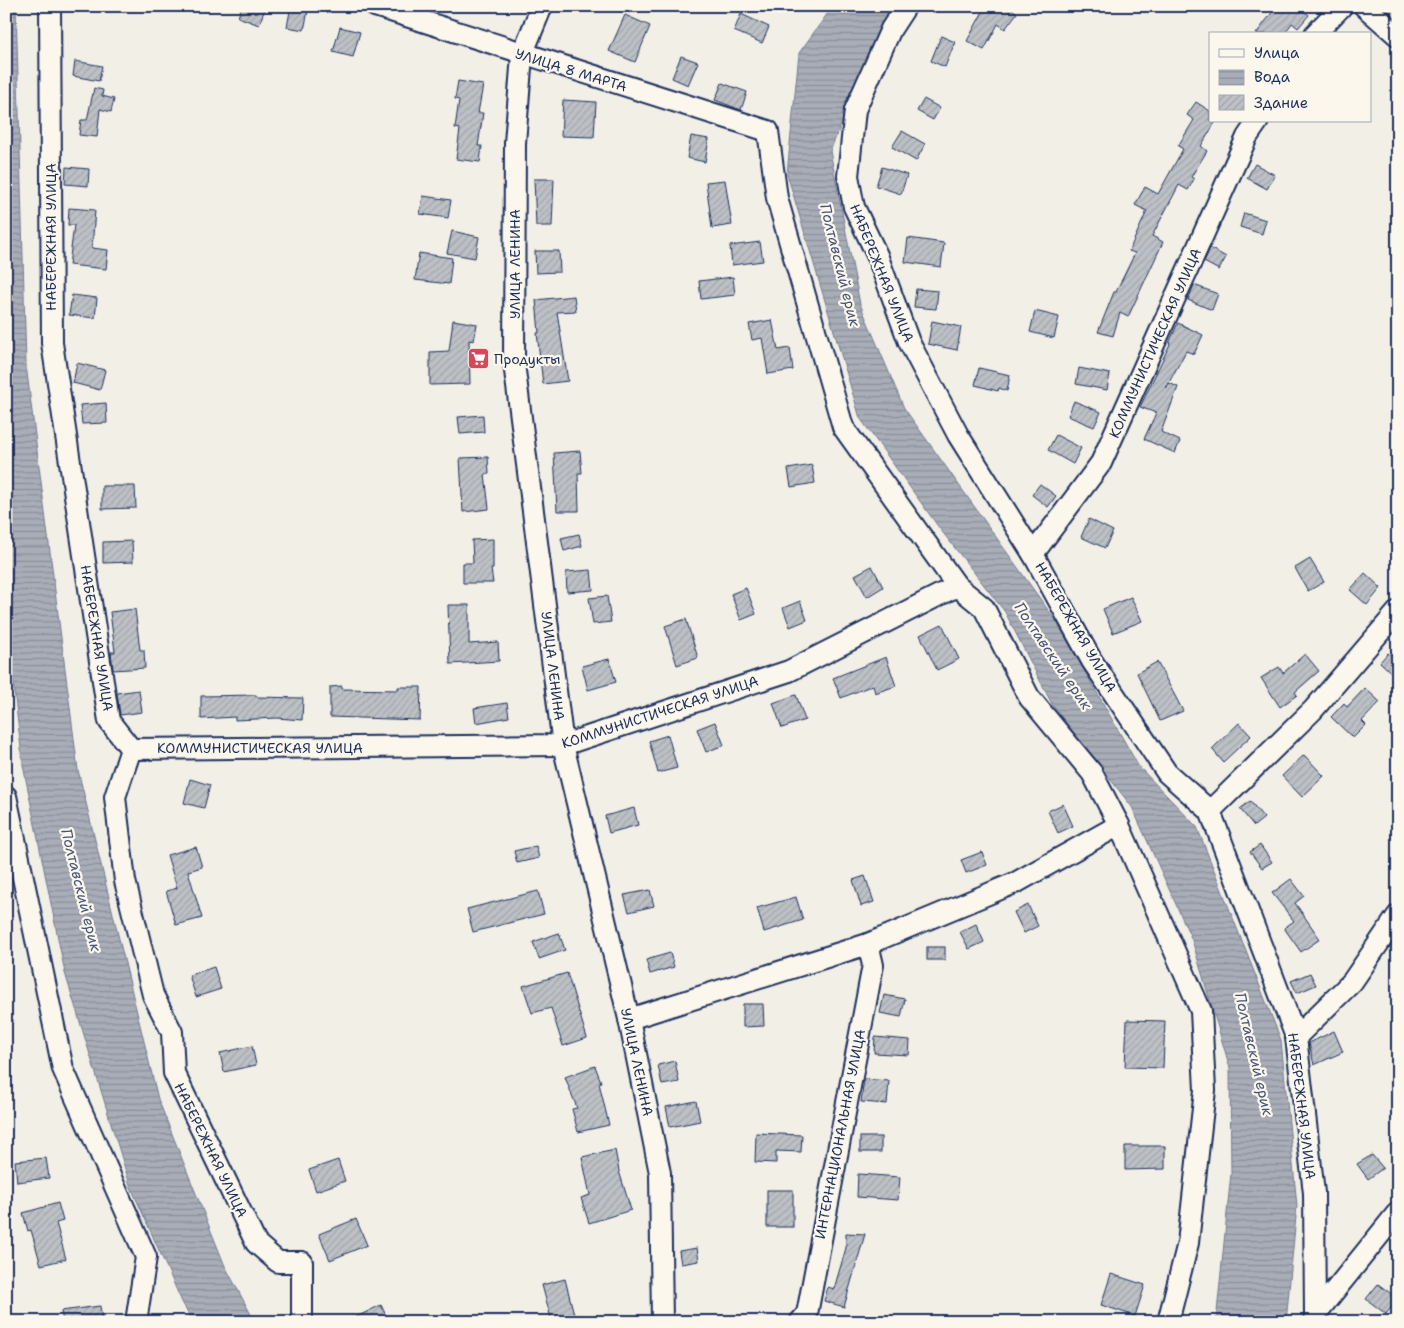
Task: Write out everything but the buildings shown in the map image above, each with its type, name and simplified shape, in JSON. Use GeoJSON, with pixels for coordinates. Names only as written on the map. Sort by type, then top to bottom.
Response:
{"type":"FeatureCollection","features":[{"type":"Feature","properties":{"kind":"street","name":"НАБЕРЕЖНАЯ УЛИЦА"},"geometry":{"type":"LineString","coordinates":[[50,6],[52,343],[109,721],[131,749],[115,797],[125,881],[153,995],[172,1032],[174,1074],[256,1243],[278,1262],[302,1262],[302,1322]]}},
{"type":"Feature","properties":{"kind":"street","name":"УЛИЦА 8 МАРТА"},"geometry":{"type":"LineString","coordinates":[[375,6],[768,131],[777,198],[843,427],[956,586]]}},
{"type":"Feature","properties":{"kind":"street","name":"УЛИЦА ЛЕНИНА"},"geometry":{"type":"LineString","coordinates":[[542,6],[522,54],[515,143],[514,363],[563,746],[629,1019],[660,1173],[662,1322]]}},
{"type":"Feature","properties":{"kind":"street","name":"НАБЕРЕЖНАЯ УЛИЦА"},"geometry":{"type":"LineString","coordinates":[[906,6],[891,29],[855,110],[848,176],[854,207],[877,255],[913,350],[958,435],[1033,554],[1092,660],[1167,773],[1210,811],[1296,1037],[1314,1192],[1314,1319]]}},
{"type":"Feature","properties":{"kind":"street"},"geometry":{"type":"LineString","coordinates":[[1317,32],[1342,6]]}},
{"type":"Feature","properties":{"kind":"street"},"geometry":{"type":"LineString","coordinates":[[1364,6],[1398,36]]}},
{"type":"Feature","properties":{"kind":"street","name":"КОММУНИСТИЧЕСКАЯ УЛИЦА"},"geometry":{"type":"LineString","coordinates":[[1033,554],[1101,464],[1247,137],[1257,122]]}},
{"type":"Feature","properties":{"kind":"street","name":"КОММУНИСТИЧЕСКАЯ УЛИЦА"},"geometry":{"type":"LineString","coordinates":[[131,749],[563,746],[789,671],[956,586]]}},
{"type":"Feature","properties":{"kind":"street"},"geometry":{"type":"LineString","coordinates":[[956,586],[984,608],[1029,698],[1092,773],[1119,825],[1201,1011],[1204,1100],[1188,1243],[1168,1322]]}},
{"type":"Feature","properties":{"kind":"street"},"geometry":{"type":"LineString","coordinates":[[1210,811],[1313,710],[1398,611]]}},
{"type":"Feature","properties":{"kind":"street"},"geometry":{"type":"LineString","coordinates":[[6,796],[63,1069],[146,1257],[136,1322]]}},
{"type":"Feature","properties":{"kind":"street"},"geometry":{"type":"LineString","coordinates":[[629,1019],[868,944],[1017,882],[1119,825]]}},
{"type":"Feature","properties":{"kind":"street"},"geometry":{"type":"LineString","coordinates":[[1296,1037],[1352,982],[1398,915]]}},
{"type":"Feature","properties":{"kind":"street","name":"ИНТЕРНАЦИОНАЛЬНАЯ УЛИЦА"},"geometry":{"type":"LineString","coordinates":[[800,1322],[807,1314],[873,965],[868,944]]}},
{"type":"Feature","properties":{"kind":"street"},"geometry":{"type":"LineString","coordinates":[[1314,1319],[1398,1212]]}},
{"type":"Feature","properties":{"kind":"water","name":"Полтавский ерик"},"geometry":{"type":"Polygon","coordinates":[[[6,6],[16,6],[26,365],[78,770],[158,1099],[225,1266],[255,1322],[193,1322],[182,1302],[130,1185],[65,973],[23,765],[6,624],[6,6]]]}},
{"type":"Feature","properties":{"kind":"water","name":"Полтавский ерик"},"geometry":{"type":"Polygon","coordinates":[[[833,6],[895,6],[872,51],[830,151],[860,304],[904,408],[1058,624],[1139,767],[1197,827],[1281,1040],[1297,1206],[1286,1322],[1216,1322],[1231,1173],[1230,1068],[1192,940],[1132,807],[1053,706],[1005,612],[940,529],[860,418],[787,174],[799,53],[833,6]]]}},
{"type":"Feature","properties":{"kind":"place","name":"Продукты"},"geometry":{"type":"Point","coordinates":[478,359]}}]}
